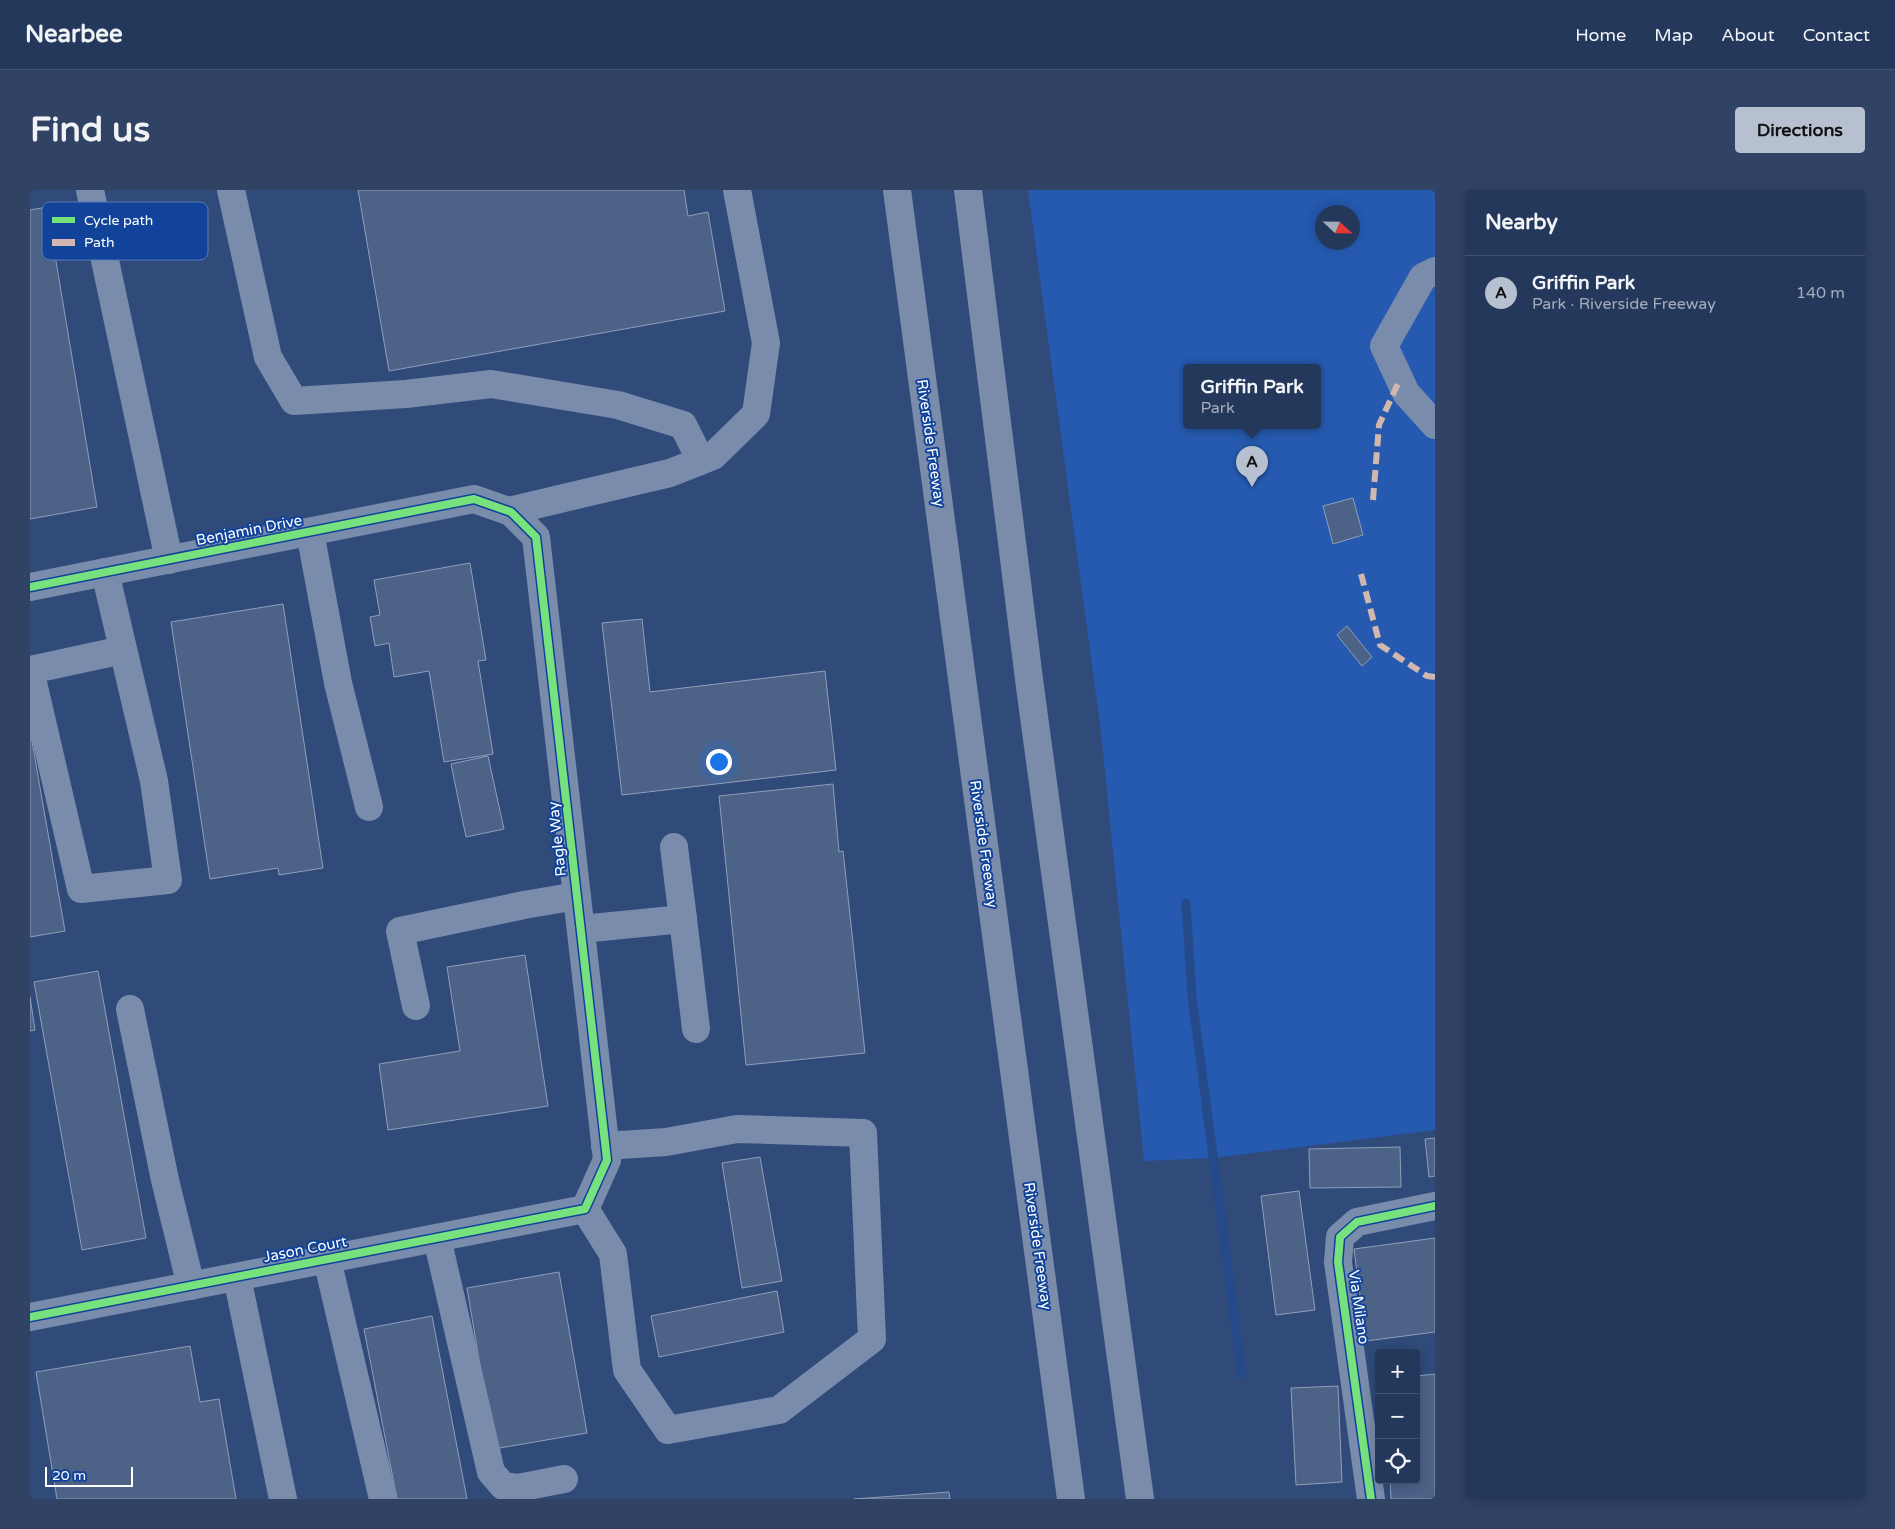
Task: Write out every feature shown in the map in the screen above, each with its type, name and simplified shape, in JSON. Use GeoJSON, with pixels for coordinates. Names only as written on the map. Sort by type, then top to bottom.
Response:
{"type":"FeatureCollection","features":[{"type":"Feature","properties":{"kind":"highway","name":"Riverside Freeway"},"geometry":{"type":"LineString","coordinates":[[897,190],[1071,1499]]}},
{"type":"Feature","properties":{"kind":"highway"},"geometry":{"type":"LineString","coordinates":[[968,190],[1030,687],[1140,1499]]}},
{"type":"Feature","properties":{"kind":"street"},"geometry":{"type":"LineString","coordinates":[[231,190],[268,357],[294,401],[406,394],[491,384],[618,405],[683,425],[694,447],[698,462]]}},
{"type":"Feature","properties":{"kind":"street"},"geometry":{"type":"LineString","coordinates":[[509,511],[670,472],[698,462],[713,456],[756,414],[766,343],[737,190]]}},
{"type":"Feature","properties":{"kind":"street"},"geometry":{"type":"LineString","coordinates":[[105,260],[170,560]]}},
{"type":"Feature","properties":{"kind":"street"},"geometry":{"type":"LineString","coordinates":[[1435,271],[1423,277],[1384,346],[1406,393],[1435,425]]}},
{"type":"Feature","properties":{"kind":"street","name":"Benjamin Drive"},"geometry":{"type":"LineString","coordinates":[[30,587],[474,499]]}},
{"type":"Feature","properties":{"kind":"street","name":"Ragle Way"},"geometry":{"type":"LineString","coordinates":[[474,499],[509,511],[536,537],[607,1160],[585,1209]]}},
{"type":"Feature","properties":{"kind":"street"},"geometry":{"type":"LineString","coordinates":[[310,532],[338,683],[369,807]]}},
{"type":"Feature","properties":{"kind":"street"},"geometry":{"type":"LineString","coordinates":[[105,572],[124,650],[154,781],[168,880],[81,889],[30,670],[124,650]]}},
{"type":"Feature","properties":{"kind":"street"},"geometry":{"type":"LineString","coordinates":[[674,847],[696,1029]]}},
{"type":"Feature","properties":{"kind":"street"},"geometry":{"type":"LineString","coordinates":[[416,1006],[400,931],[577,896]]}},
{"type":"Feature","properties":{"kind":"street"},"geometry":{"type":"LineString","coordinates":[[581,929],[682,919]]}},
{"type":"Feature","properties":{"kind":"street"},"geometry":{"type":"LineString","coordinates":[[130,1009],[165,1180],[191,1286]]}},
{"type":"Feature","properties":{"kind":"street"},"geometry":{"type":"LineString","coordinates":[[585,1209],[613,1254],[628,1370],[668,1430],[779,1410],[872,1338],[863,1133],[737,1129],[666,1142],[605,1146]]}},
{"type":"Feature","properties":{"kind":"street","name":"Via Milano"},"geometry":{"type":"LineString","coordinates":[[1371,1499],[1338,1262],[1340,1237],[1357,1222],[1435,1206]]}},
{"type":"Feature","properties":{"kind":"street","name":"Jason Court"},"geometry":{"type":"LineString","coordinates":[[30,1317],[585,1209]]}},
{"type":"Feature","properties":{"kind":"street"},"geometry":{"type":"LineString","coordinates":[[437,1238],[491,1472],[503,1486],[518,1488],[564,1479]]}},
{"type":"Feature","properties":{"kind":"street"},"geometry":{"type":"LineString","coordinates":[[327,1259],[383,1499]]}},
{"type":"Feature","properties":{"kind":"street"},"geometry":{"type":"LineString","coordinates":[[237,1277],[283,1499]]}},
{"type":"Feature","properties":{"kind":"shaded area"},"geometry":{"type":"Polygon","coordinates":[[[1028,190],[1435,190],[1435,1130],[1213,1158],[1144,1161],[1101,732],[1028,190]]]}},
{"type":"Feature","properties":{"kind":"building"},"geometry":{"type":"Polygon","coordinates":[[[358,190],[684,190],[688,216],[708,212],[725,311],[389,371],[358,190]]]}},
{"type":"Feature","properties":{"kind":"building"},"geometry":{"type":"Polygon","coordinates":[[[42,208],[42,260],[56,260],[97,507],[30,519],[30,210],[42,208]]]}},
{"type":"Feature","properties":{"kind":"building"},"geometry":{"type":"Polygon","coordinates":[[[1353,498],[1363,535],[1333,544],[1323,506],[1353,498]]]}},
{"type":"Feature","properties":{"kind":"building"},"geometry":{"type":"Polygon","coordinates":[[[470,563],[486,660],[478,661],[493,754],[444,762],[429,671],[394,677],[389,643],[375,646],[370,617],[380,615],[374,580],[470,563]]]}},
{"type":"Feature","properties":{"kind":"building"},"geometry":{"type":"Polygon","coordinates":[[[283,604],[323,868],[279,875],[278,868],[210,879],[171,622],[283,604]]]}},
{"type":"Feature","properties":{"kind":"building"},"geometry":{"type":"Polygon","coordinates":[[[642,619],[650,692],[825,671],[836,770],[622,795],[602,623],[642,619]]]}},
{"type":"Feature","properties":{"kind":"building"},"geometry":{"type":"Polygon","coordinates":[[[1347,626],[1372,657],[1362,666],[1337,635],[1347,626]]]}},
{"type":"Feature","properties":{"kind":"building"},"geometry":{"type":"Polygon","coordinates":[[[30,730],[65,931],[30,937],[30,730]]]}},
{"type":"Feature","properties":{"kind":"building"},"geometry":{"type":"Polygon","coordinates":[[[488,756],[504,829],[466,837],[451,764],[488,756]]]}},
{"type":"Feature","properties":{"kind":"building"},"geometry":{"type":"Polygon","coordinates":[[[833,784],[839,852],[843,851],[865,1053],[746,1065],[719,796],[833,784]]]}},
{"type":"Feature","properties":{"kind":"building"},"geometry":{"type":"Polygon","coordinates":[[[525,955],[548,1106],[388,1130],[379,1064],[460,1051],[447,967],[525,955]]]}},
{"type":"Feature","properties":{"kind":"building"},"geometry":{"type":"Polygon","coordinates":[[[98,971],[146,1238],[82,1250],[34,982],[98,971]]]}},
{"type":"Feature","properties":{"kind":"building"},"geometry":{"type":"Polygon","coordinates":[[[30,997],[35,1030],[30,1031],[30,997]]]}},
{"type":"Feature","properties":{"kind":"building"},"geometry":{"type":"Polygon","coordinates":[[[1435,1138],[1435,1176],[1429,1177],[1425,1139],[1435,1138]]]}},
{"type":"Feature","properties":{"kind":"building"},"geometry":{"type":"Polygon","coordinates":[[[1400,1147],[1401,1187],[1310,1188],[1309,1149],[1400,1147]]]}},
{"type":"Feature","properties":{"kind":"building"},"geometry":{"type":"Polygon","coordinates":[[[760,1157],[782,1281],[742,1288],[722,1163],[760,1157]]]}},
{"type":"Feature","properties":{"kind":"building"},"geometry":{"type":"Polygon","coordinates":[[[1299,1191],[1315,1310],[1276,1315],[1261,1196],[1299,1191]]]}},
{"type":"Feature","properties":{"kind":"building"},"geometry":{"type":"Polygon","coordinates":[[[1435,1238],[1435,1332],[1366,1341],[1354,1249],[1435,1238]]]}},
{"type":"Feature","properties":{"kind":"building"},"geometry":{"type":"Polygon","coordinates":[[[559,1272],[587,1433],[494,1449],[467,1288],[559,1272]]]}},
{"type":"Feature","properties":{"kind":"building"},"geometry":{"type":"Polygon","coordinates":[[[777,1291],[784,1332],[659,1357],[651,1316],[777,1291]]]}},
{"type":"Feature","properties":{"kind":"building"},"geometry":{"type":"Polygon","coordinates":[[[432,1316],[467,1499],[397,1499],[364,1329],[432,1316]]]}},
{"type":"Feature","properties":{"kind":"building"},"geometry":{"type":"Polygon","coordinates":[[[190,1346],[200,1402],[219,1399],[236,1499],[57,1499],[36,1372],[190,1346]]]}},
{"type":"Feature","properties":{"kind":"building"},"geometry":{"type":"Polygon","coordinates":[[[1435,1374],[1435,1499],[1391,1499],[1390,1484],[1420,1484],[1420,1376],[1435,1374]]]}},
{"type":"Feature","properties":{"kind":"building"},"geometry":{"type":"Polygon","coordinates":[[[1338,1386],[1342,1482],[1296,1485],[1291,1388],[1338,1386]]]}},
{"type":"Feature","properties":{"kind":"building"},"geometry":{"type":"Polygon","coordinates":[[[949,1492],[950,1499],[854,1499],[949,1492]]]}},
{"type":"Feature","properties":{"kind":"waterway"},"geometry":{"type":"LineString","coordinates":[[1186,903],[1192,997],[1242,1375]]}},
{"type":"Feature","properties":{"kind":"marked path"},"geometry":{"type":"LineString","coordinates":[[1373,500],[1379,425],[1400,379]]}},
{"type":"Feature","properties":{"kind":"marked path"},"geometry":{"type":"LineString","coordinates":[[1361,574],[1380,645],[1427,676],[1435,677]]}},
{"type":"Feature","properties":{"kind":"cycle path"},"geometry":{"type":"LineString","coordinates":[[30,587],[474,499],[511,512],[536,537],[607,1160],[585,1209],[30,1317]]}},
{"type":"Feature","properties":{"kind":"cycle path"},"geometry":{"type":"LineString","coordinates":[[1371,1499],[1338,1262],[1340,1237],[1357,1222],[1435,1206]]}},
{"type":"Feature","properties":{"kind":"place","name":"Griffin Park"},"geometry":{"type":"Point","coordinates":[1252,487]}}]}
